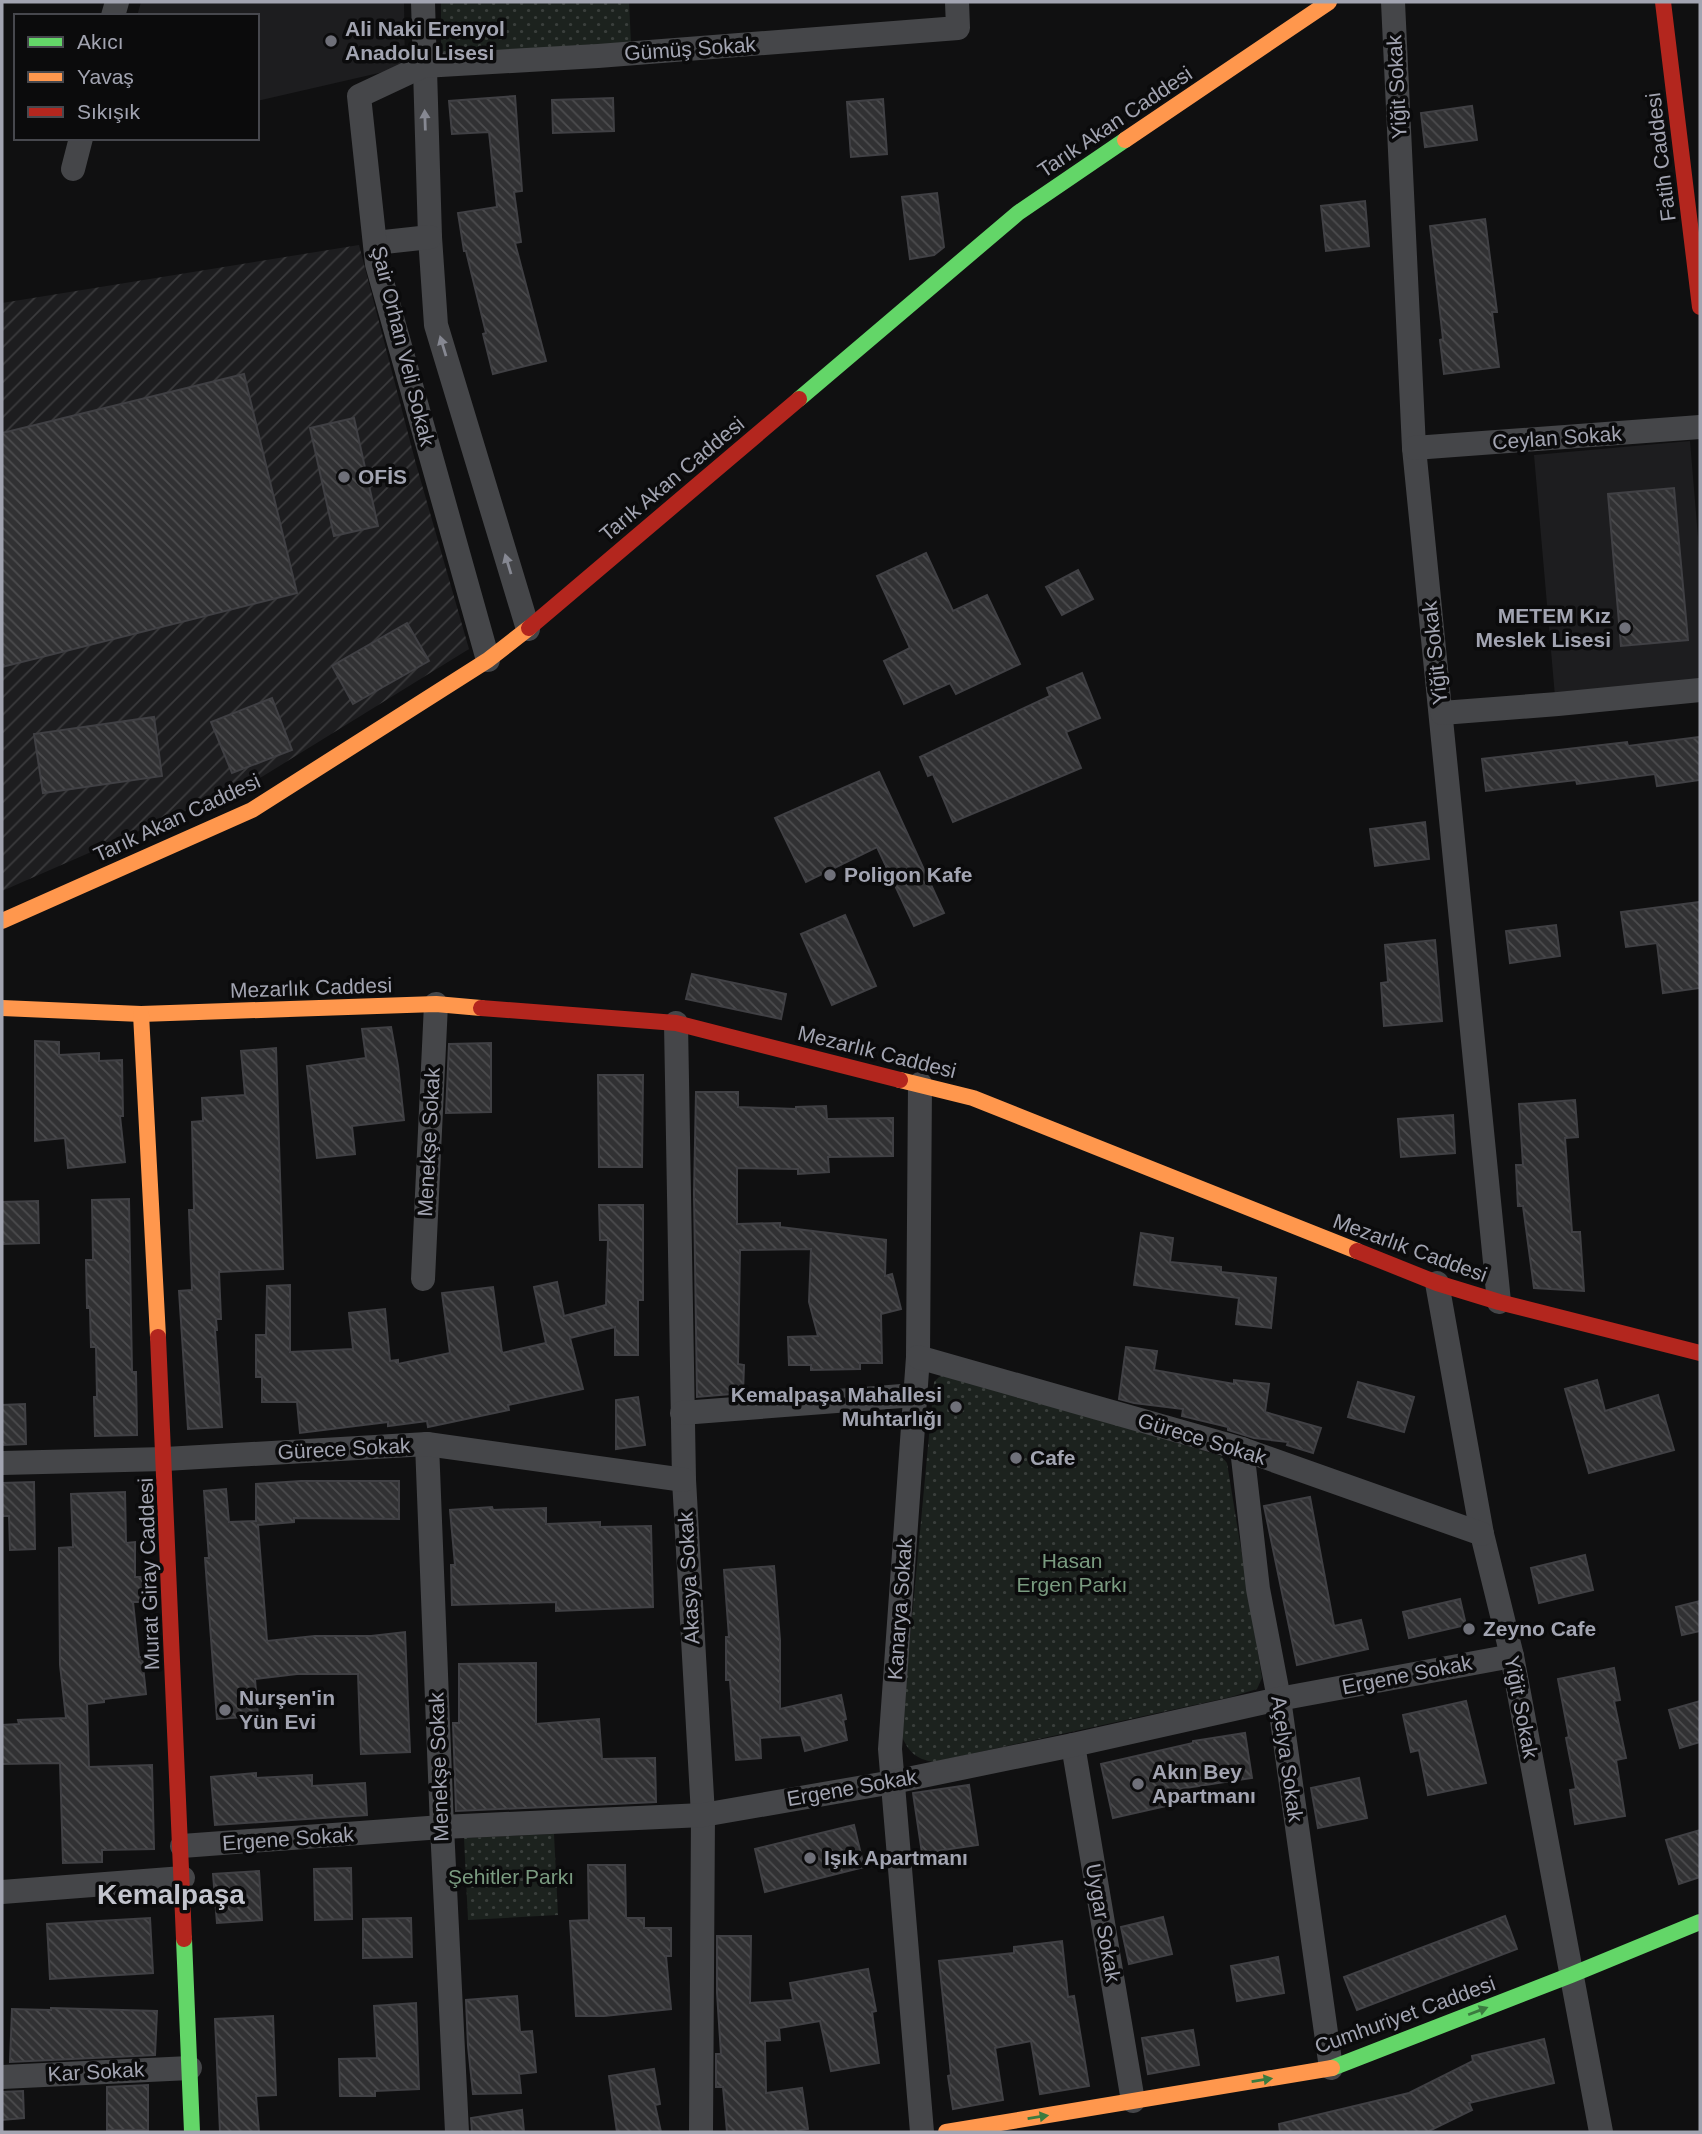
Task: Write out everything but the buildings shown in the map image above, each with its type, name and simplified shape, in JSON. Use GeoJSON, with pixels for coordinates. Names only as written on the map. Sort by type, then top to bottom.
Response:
{"type":"FeatureCollection","features":[{"type":"Feature","properties":{"kind":"main road","name":"Tarık Akan Caddesi"},"geometry":{"type":"LineString","coordinates":[[2,921],[252,810],[488,660],[1018,213],[1329,2]]}},
{"type":"Feature","properties":{"kind":"main road","name":"Fatih Caddesi"},"geometry":{"type":"LineString","coordinates":[[1663,2],[1700,307]]}},
{"type":"Feature","properties":{"kind":"main road","name":"Mezarlık Caddesi"},"geometry":{"type":"LineString","coordinates":[[2,1008],[141,1014],[436,1004],[676,1023],[973,1098],[1437,1283],[1499,1303],[1700,1353]]}},
{"type":"Feature","properties":{"kind":"main road","name":"Murat Giray Caddesi"},"geometry":{"type":"LineString","coordinates":[[141,1014],[165,1459],[192,2132]]}},
{"type":"Feature","properties":{"kind":"main road","name":"Cumhuriyet Caddesi"},"geometry":{"type":"LineString","coordinates":[[956,2131],[1331,2068],[1700,1922]]}},
{"type":"Feature","properties":{"kind":"street","name":"Şair Orhan Veli Sokak"},"geometry":{"type":"LineString","coordinates":[[423,2],[423,66],[436,325],[528,629]]}},
{"type":"Feature","properties":{"kind":"street","name":"Gümüş Sokak"},"geometry":{"type":"LineString","coordinates":[[423,66],[598,56],[958,28],[957,2]]}},
{"type":"Feature","properties":{"kind":"street","name":"Yiğit Sokak"},"geometry":{"type":"LineString","coordinates":[[1393,2],[1415,448],[1499,1303]]}},
{"type":"Feature","properties":{"kind":"street","name":"Şair Orhan Veli Sokak"},"geometry":{"type":"LineString","coordinates":[[423,66],[359,96],[377,264],[488,660]]}},
{"type":"Feature","properties":{"kind":"street"},"geometry":{"type":"LineString","coordinates":[[73,169],[80,140]]}},
{"type":"Feature","properties":{"kind":"street"},"geometry":{"type":"LineString","coordinates":[[375,243],[430,237]]}},
{"type":"Feature","properties":{"kind":"street","name":"Ceylan Sokak"},"geometry":{"type":"LineString","coordinates":[[1415,448],[1700,427]]}},
{"type":"Feature","properties":{"kind":"street"},"geometry":{"type":"LineString","coordinates":[[1441,713],[1700,690]]}},
{"type":"Feature","properties":{"kind":"street","name":"Menekşe Sokak"},"geometry":{"type":"LineString","coordinates":[[423,1279],[436,1004]]}},
{"type":"Feature","properties":{"kind":"street","name":"Akasya Sokak"},"geometry":{"type":"LineString","coordinates":[[676,1023],[684,1480],[703,1815],[701,2132]]}},
{"type":"Feature","properties":{"kind":"street","name":"Kanarya Sokak"},"geometry":{"type":"LineString","coordinates":[[920,1084],[918,1357],[891,1749],[922,2132]]}},
{"type":"Feature","properties":{"kind":"street","name":"Yiğit Sokak"},"geometry":{"type":"LineString","coordinates":[[1437,1283],[1482,1534],[1512,1656],[1601,2132]]}},
{"type":"Feature","properties":{"kind":"street","name":"Gürece Sokak"},"geometry":{"type":"LineString","coordinates":[[918,1357],[1242,1449],[1482,1534]]}},
{"type":"Feature","properties":{"kind":"street"},"geometry":{"type":"LineString","coordinates":[[682,1413],[915,1395]]}},
{"type":"Feature","properties":{"kind":"street","name":"Menekşe Sokak"},"geometry":{"type":"LineString","coordinates":[[427,1444],[457,2132]]}},
{"type":"Feature","properties":{"kind":"street","name":"Gürece Sokak"},"geometry":{"type":"LineString","coordinates":[[2,1463],[165,1459],[427,1444],[684,1480]]}},
{"type":"Feature","properties":{"kind":"street","name":"Açelya Sokak"},"geometry":{"type":"LineString","coordinates":[[1242,1449],[1258,1589],[1279,1699],[1331,2068]]}},
{"type":"Feature","properties":{"kind":"street","name":"Ergene Sokak"},"geometry":{"type":"LineString","coordinates":[[182,1846],[442,1827],[703,1815],[893,1782],[1279,1699],[1512,1656]]}},
{"type":"Feature","properties":{"kind":"street","name":"Uygar Sokak"},"geometry":{"type":"LineString","coordinates":[[1073,1745],[1133,2101]]}},
{"type":"Feature","properties":{"kind":"street"},"geometry":{"type":"LineString","coordinates":[[2,1892],[183,1878]]}},
{"type":"Feature","properties":{"kind":"street","name":"Kar Sokak"},"geometry":{"type":"LineString","coordinates":[[2,2077],[190,2067]]}},
{"type":"Feature","properties":{"kind":"shaded area","name":"Ali Naki Erenyol Anadolu Lisesi"},"geometry":{"type":"Polygon","coordinates":[[[141,2],[404,2],[405,67],[259,101],[259,14],[138,14],[141,2]]]}},
{"type":"Feature","properties":{"kind":"shaded area"},"geometry":{"type":"Polygon","coordinates":[[[359,245],[416,464],[469,649],[260,778],[2,891],[2,303],[359,245]]]}},
{"type":"Feature","properties":{"kind":"shaded area","name":"METEM Kız Meslek Lisesi"},"geometry":{"type":"Polygon","coordinates":[[[1690,441],[1700,561],[1700,695],[1556,708],[1534,455],[1690,441]]]}},
{"type":"Feature","properties":{"kind":"green space"},"geometry":{"type":"Polygon","coordinates":[[[441,2],[629,2],[631,43],[441,54],[441,2]]]}},
{"type":"Feature","properties":{"kind":"green space","name":"Hasan Ergen Parkı"},"geometry":{"type":"Polygon","coordinates":[[[948,1374],[1221,1456],[1227,1463],[1262,1678],[1257,1689],[934,1762],[913,1754],[901,1735],[934,1382],[948,1374]]]}},
{"type":"Feature","properties":{"kind":"green space","name":"Şehitler Parkı"},"geometry":{"type":"Polygon","coordinates":[[[554,1834],[558,1915],[468,1920],[464,1838],[554,1834]]]}},
{"type":"Feature","properties":{"kind":"traffic: fast"},"geometry":{"type":"LineString","coordinates":[[799,399],[1018,213],[1125,140]]}},
{"type":"Feature","properties":{"kind":"traffic: fast"},"geometry":{"type":"LineString","coordinates":[[1332,2068],[1700,1922]]}},
{"type":"Feature","properties":{"kind":"traffic: fast"},"geometry":{"type":"LineString","coordinates":[[184,1939],[192,2132]]}},
{"type":"Feature","properties":{"kind":"traffic: slow"},"geometry":{"type":"LineString","coordinates":[[1125,140],[1329,2]]}},
{"type":"Feature","properties":{"kind":"traffic: slow"},"geometry":{"type":"LineString","coordinates":[[2,921],[252,810],[488,660],[529,628]]}},
{"type":"Feature","properties":{"kind":"traffic: slow"},"geometry":{"type":"LineString","coordinates":[[2,1008],[141,1014],[436,1004],[481,1008]]}},
{"type":"Feature","properties":{"kind":"traffic: slow"},"geometry":{"type":"LineString","coordinates":[[141,1014],[158,1337]]}},
{"type":"Feature","properties":{"kind":"traffic: slow"},"geometry":{"type":"LineString","coordinates":[[900,1080],[973,1098],[1357,1251]]}},
{"type":"Feature","properties":{"kind":"traffic: slow"},"geometry":{"type":"LineString","coordinates":[[946,2132],[1332,2068]]}},
{"type":"Feature","properties":{"kind":"traffic: jam"},"geometry":{"type":"LineString","coordinates":[[1663,2],[1700,307]]}},
{"type":"Feature","properties":{"kind":"traffic: jam"},"geometry":{"type":"LineString","coordinates":[[529,628],[799,399]]}},
{"type":"Feature","properties":{"kind":"traffic: jam"},"geometry":{"type":"LineString","coordinates":[[481,1008],[676,1023],[900,1080]]}},
{"type":"Feature","properties":{"kind":"traffic: jam"},"geometry":{"type":"LineString","coordinates":[[1357,1251],[1437,1283],[1499,1302],[1700,1353]]}},
{"type":"Feature","properties":{"kind":"traffic: jam"},"geometry":{"type":"LineString","coordinates":[[158,1337],[184,1939]]}},
{"type":"Feature","properties":{"kind":"place","name":"Ali Naki Erenyol Anadolu Lisesi"},"geometry":{"type":"Point","coordinates":[331,41]}},
{"type":"Feature","properties":{"kind":"place","name":"OFİS"},"geometry":{"type":"Point","coordinates":[344,477]}},
{"type":"Feature","properties":{"kind":"place","name":"METEM Kız Meslek Lisesi"},"geometry":{"type":"Point","coordinates":[1625,628]}},
{"type":"Feature","properties":{"kind":"place","name":"Poligon Kafe"},"geometry":{"type":"Point","coordinates":[830,875]}},
{"type":"Feature","properties":{"kind":"place","name":"Kemalpaşa Mahallesi Muhtarlığı"},"geometry":{"type":"Point","coordinates":[956,1407]}},
{"type":"Feature","properties":{"kind":"place","name":"Cafe"},"geometry":{"type":"Point","coordinates":[1016,1458]}},
{"type":"Feature","properties":{"kind":"place","name":"Zeyno Cafe"},"geometry":{"type":"Point","coordinates":[1469,1629]}},
{"type":"Feature","properties":{"kind":"place","name":"Nurşen'in Yün Evi"},"geometry":{"type":"Point","coordinates":[225,1710]}},
{"type":"Feature","properties":{"kind":"place","name":"Akın Bey Apartmanı"},"geometry":{"type":"Point","coordinates":[1138,1784]}},
{"type":"Feature","properties":{"kind":"place","name":"Işık Apartmanı"},"geometry":{"type":"Point","coordinates":[810,1858]}},
{"type":"Feature","properties":{"kind":"district","name":"Kemalpaşa"},"geometry":{"type":"Point","coordinates":[171,1894]}}]}
